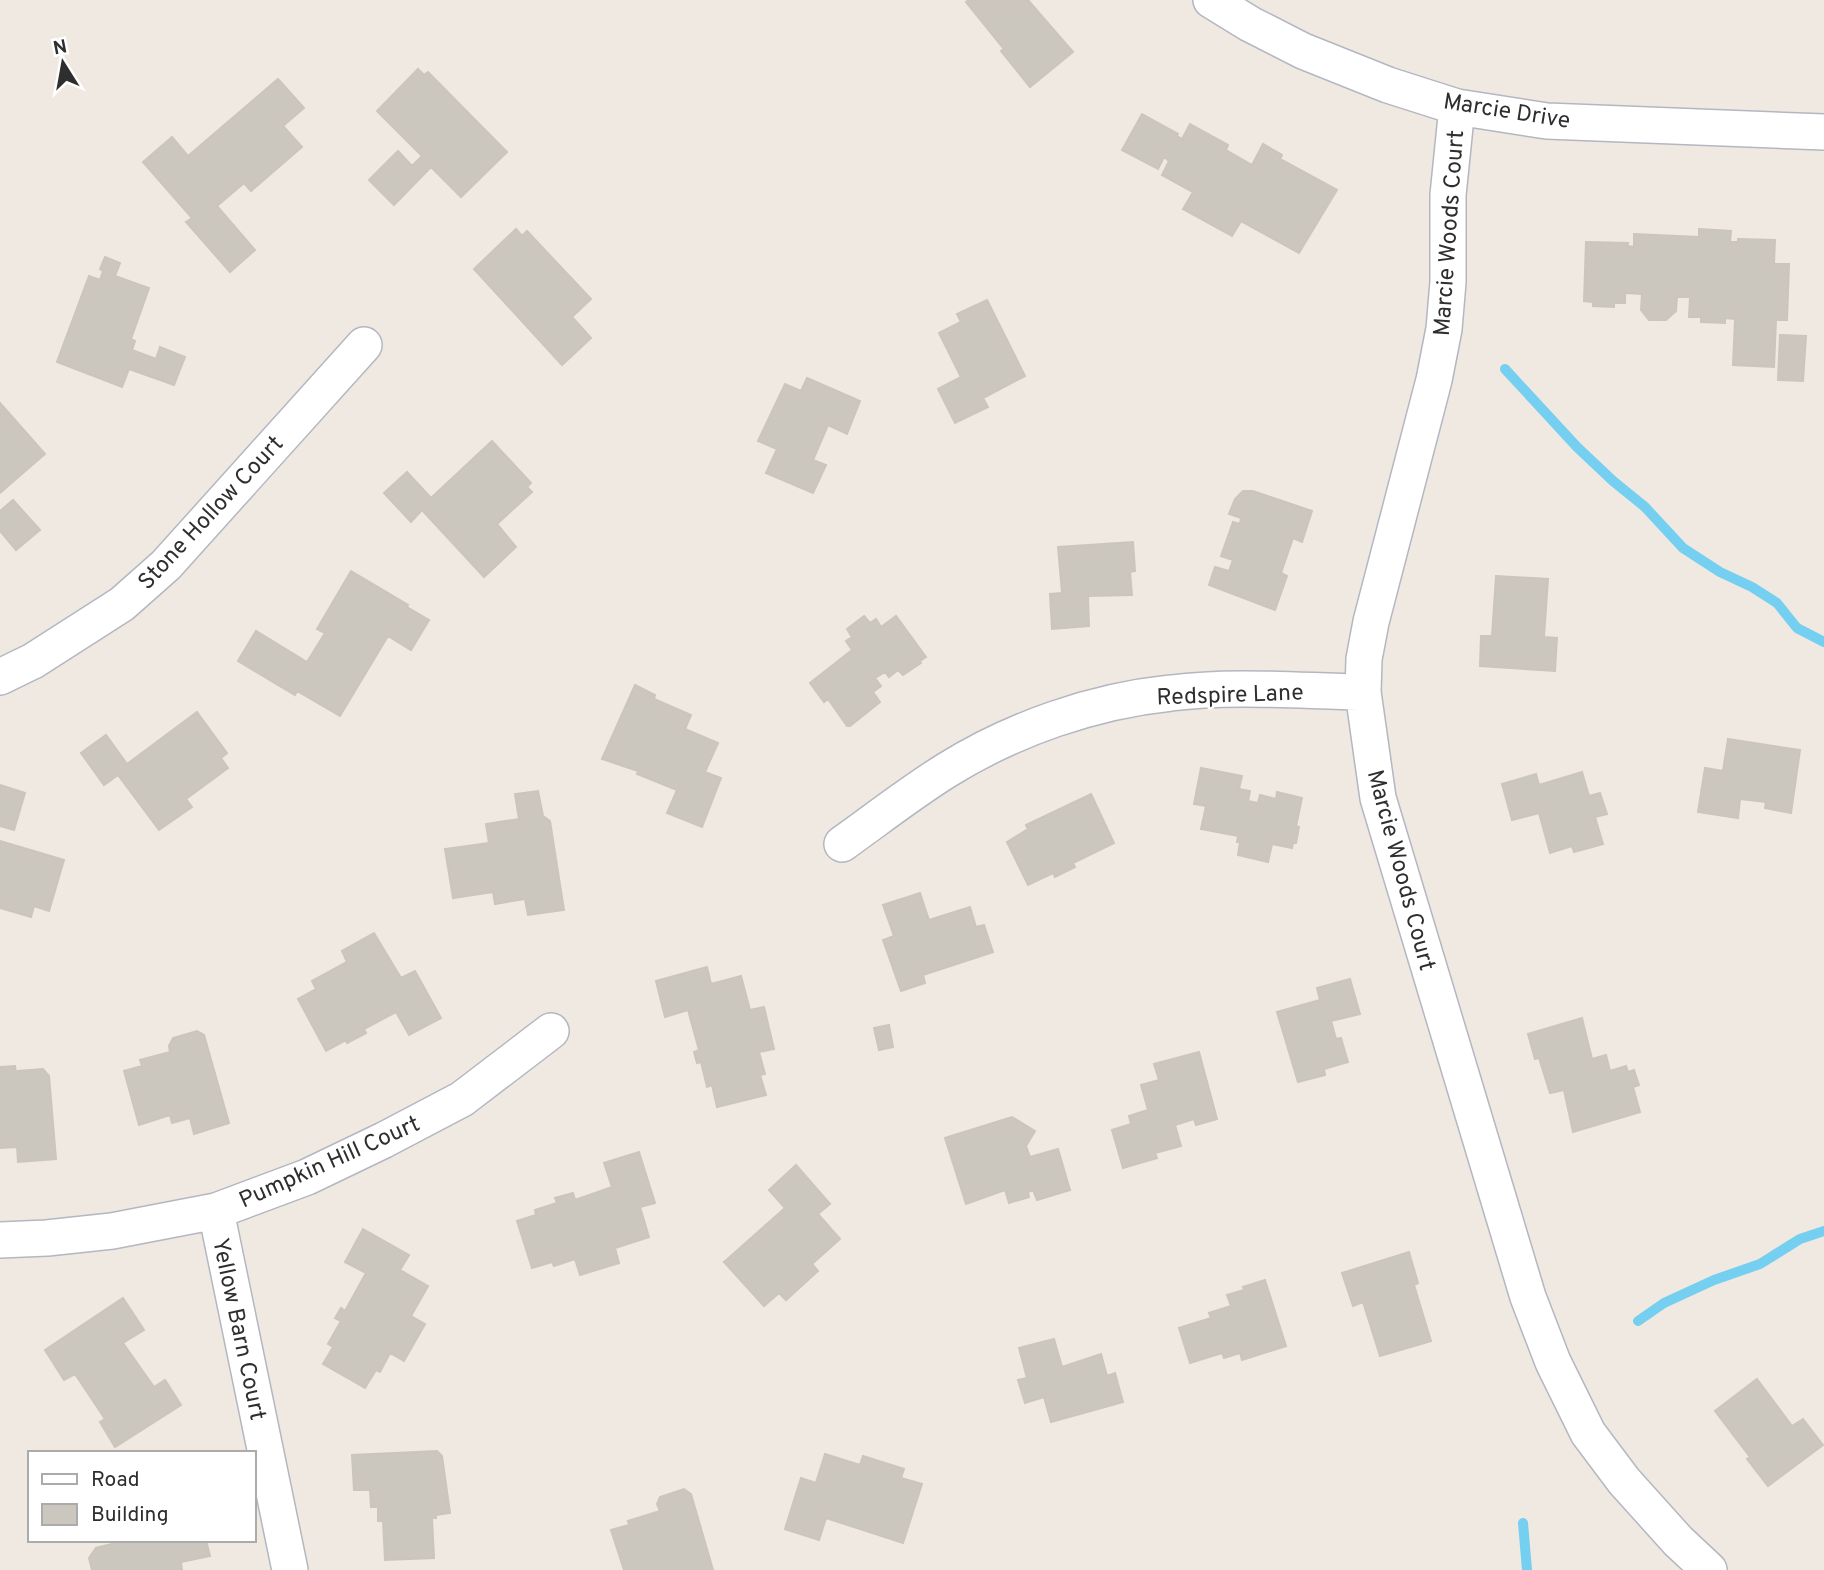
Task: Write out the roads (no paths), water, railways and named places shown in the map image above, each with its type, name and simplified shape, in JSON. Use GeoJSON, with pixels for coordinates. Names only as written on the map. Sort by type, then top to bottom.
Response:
{"type":"FeatureCollection","features":[{"type":"Feature","properties":{"kind":"street","name":"Marcie Drive"},"geometry":{"type":"LineString","coordinates":[[1211,0],[1303,51],[1388,85],[1457,107],[1547,121],[1824,132]]}},
{"type":"Feature","properties":{"kind":"street","name":"Marcie Woods Court"},"geometry":{"type":"LineString","coordinates":[[1457,107],[1448,195],[1448,282],[1444,328],[1434,380],[1371,622],[1364,659],[1363,692],[1378,799],[1528,1297],[1553,1362],[1588,1433],[1624,1481],[1678,1541],[1709,1570]]}},
{"type":"Feature","properties":{"kind":"street","name":"Stone Hollow Court"},"geometry":{"type":"LineString","coordinates":[[0,677],[33,661],[122,604],[166,565],[364,345]]}},
{"type":"Feature","properties":{"kind":"street","name":"Redspire Lane"},"geometry":{"type":"LineString","coordinates":[[842,844],[948,769],[996,743],[1084,711],[1130,699],[1221,689],[1363,692]]}},
{"type":"Feature","properties":{"kind":"street","name":"Pumpkin Hill Court"},"geometry":{"type":"LineString","coordinates":[[0,1240],[112,1231],[216,1212],[307,1177],[462,1099],[551,1031]]}},
{"type":"Feature","properties":{"kind":"street","name":"Yellow Barn Court"},"geometry":{"type":"LineString","coordinates":[[216,1212],[290,1570]]}},
{"type":"Feature","properties":{"kind":"waterway"},"geometry":{"type":"LineString","coordinates":[[1505,369],[1577,447],[1645,507],[1683,548],[1777,603],[1797,628],[1824,642]]}},
{"type":"Feature","properties":{"kind":"waterway"},"geometry":{"type":"LineString","coordinates":[[1638,1321],[1664,1303],[1714,1280],[1760,1264],[1800,1239],[1824,1231]]}},
{"type":"Feature","properties":{"kind":"waterway"},"geometry":{"type":"LineString","coordinates":[[1523,1523],[1527,1570]]}}]}
